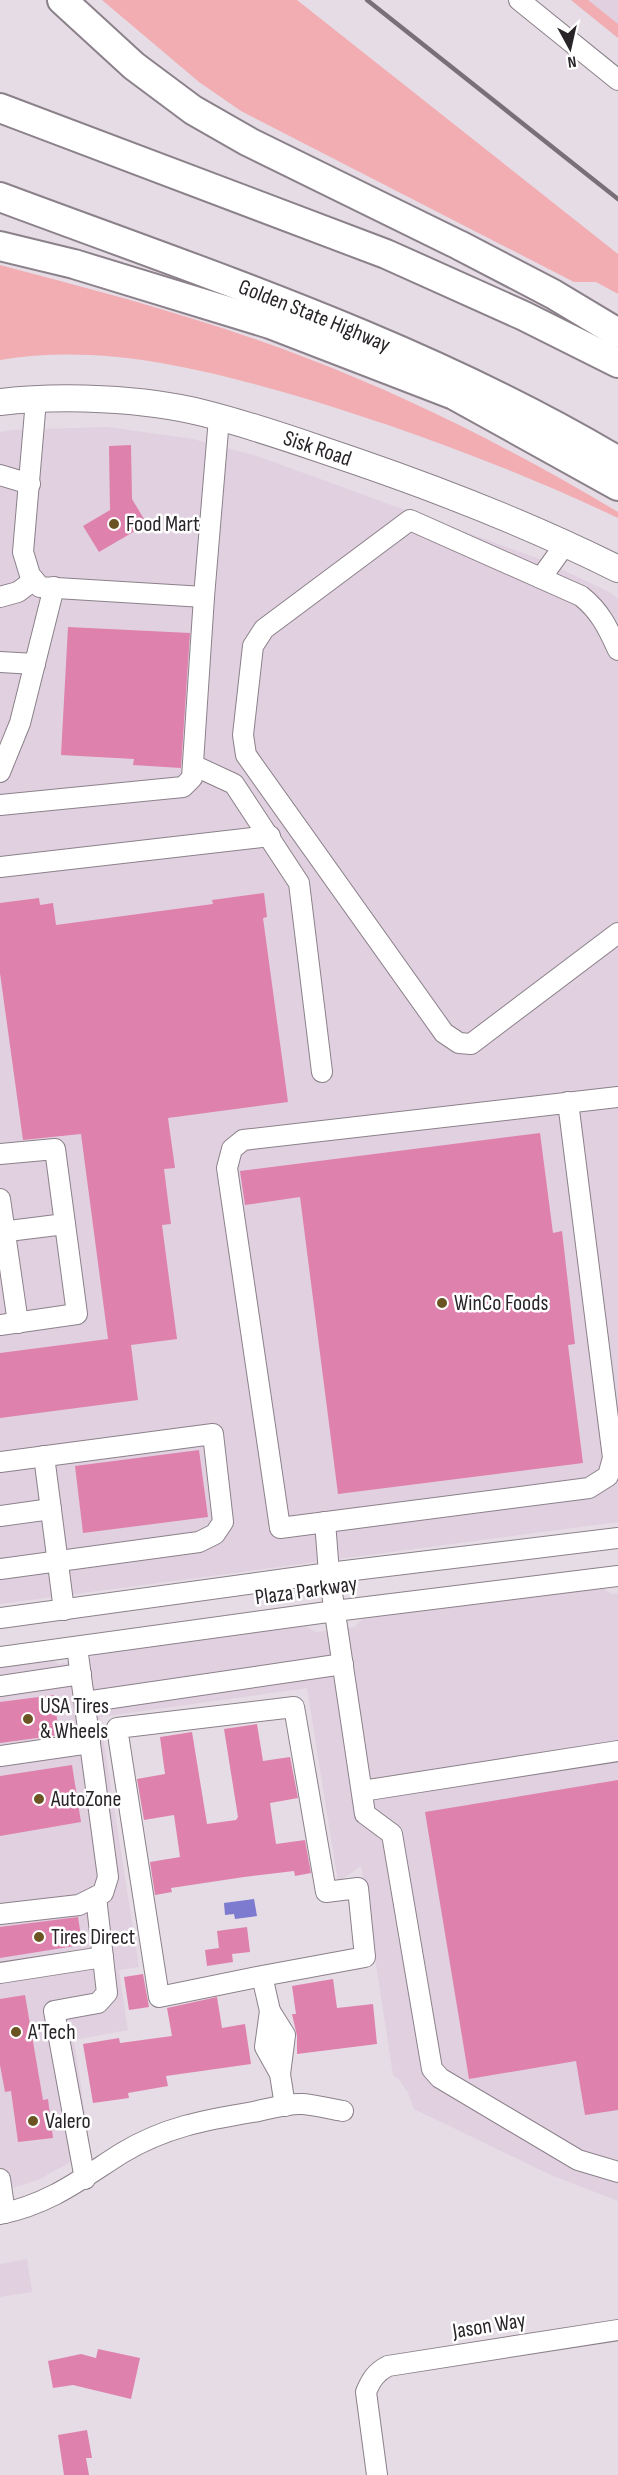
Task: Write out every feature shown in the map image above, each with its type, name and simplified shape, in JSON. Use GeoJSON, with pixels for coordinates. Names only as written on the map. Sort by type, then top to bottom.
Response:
{"type":"FeatureCollection","features":[{"type":"Feature","properties":{"kind":"highway"},"geometry":{"type":"LineString","coordinates":[[62,0],[134,66],[193,110],[249,142],[542,289],[618,333]]}},
{"type":"Feature","properties":{"kind":"highway"},"geometry":{"type":"LineString","coordinates":[[0,108],[386,255],[524,316],[618,363]]}},
{"type":"Feature","properties":{"kind":"highway","name":"Golden State Highway"},"geometry":{"type":"LineString","coordinates":[[0,197],[350,328],[510,402],[618,461]]}},
{"type":"Feature","properties":{"kind":"highway"},"geometry":{"type":"LineString","coordinates":[[0,246],[74,264],[270,324],[411,378],[454,395],[618,486]]}},
{"type":"Feature","properties":{"kind":"main road","name":"Sisk Road"},"geometry":{"type":"LineString","coordinates":[[0,402],[36,400],[141,403],[219,418],[411,480],[482,506],[618,569]]}},
{"type":"Feature","properties":{"kind":"street"},"geometry":{"type":"LineString","coordinates":[[519,0],[618,80]]}},
{"type":"Feature","properties":{"kind":"street"},"geometry":{"type":"LineString","coordinates":[[36,400],[23,552],[34,580],[40,587],[204,597]]}},
{"type":"Feature","properties":{"kind":"street"},"geometry":{"type":"LineString","coordinates":[[0,805],[183,787],[192,778],[219,418]]}},
{"type":"Feature","properties":{"kind":"street"},"geometry":{"type":"LineString","coordinates":[[0,475],[30,484]]}},
{"type":"Feature","properties":{"kind":"street"},"geometry":{"type":"LineString","coordinates":[[618,650],[605,621],[595,607],[581,596],[410,520],[264,629],[254,646],[243,744],[246,755],[444,1033],[459,1043],[471,1044],[618,933]]}},
{"type":"Feature","properties":{"kind":"street"},"geometry":{"type":"LineString","coordinates":[[542,578],[566,543]]}},
{"type":"Feature","properties":{"kind":"street"},"geometry":{"type":"LineString","coordinates":[[0,597],[18,592],[34,580]]}},
{"type":"Feature","properties":{"kind":"street"},"geometry":{"type":"LineString","coordinates":[[0,772],[20,723],[54,587]]}},
{"type":"Feature","properties":{"kind":"street"},"geometry":{"type":"LineString","coordinates":[[0,662],[35,664]]}},
{"type":"Feature","properties":{"kind":"street"},"geometry":{"type":"LineString","coordinates":[[0,721],[20,723]]}},
{"type":"Feature","properties":{"kind":"street"},"geometry":{"type":"LineString","coordinates":[[194,765],[234,784],[299,883],[322,1071]]}},
{"type":"Feature","properties":{"kind":"street"},"geometry":{"type":"LineString","coordinates":[[0,867],[270,836]]}},
{"type":"Feature","properties":{"kind":"street"},"geometry":{"type":"LineString","coordinates":[[568,1102],[613,1458],[608,1476],[589,1488],[280,1528],[227,1168],[232,1149],[243,1140],[568,1102],[618,1097]]}},
{"type":"Feature","properties":{"kind":"street"},"geometry":{"type":"LineString","coordinates":[[0,1154],[55,1149],[77,1314],[9,1324],[0,1199]]}},
{"type":"Feature","properties":{"kind":"street"},"geometry":{"type":"LineString","coordinates":[[2,1232],[65,1224]]}},
{"type":"Feature","properties":{"kind":"street"},"geometry":{"type":"LineString","coordinates":[[0,1462],[213,1434],[224,1522],[215,1534],[199,1542],[0,1569]]}},
{"type":"Feature","properties":{"kind":"street"},"geometry":{"type":"LineString","coordinates":[[44,1456],[64,1610]]}},
{"type":"Feature","properties":{"kind":"street"},"geometry":{"type":"LineString","coordinates":[[0,1516],[51,1509]]}},
{"type":"Feature","properties":{"kind":"street"},"geometry":{"type":"LineString","coordinates":[[325,1522],[329,1573],[365,1814],[392,1834],[432,2068],[440,2078],[578,2160],[618,2172]]}},
{"type":"Feature","properties":{"kind":"street","name":"Plaza Parkway"},"geometry":{"type":"LineString","coordinates":[[0,1618],[329,1573],[618,1540]]}},
{"type":"Feature","properties":{"kind":"street","name":"Plaza Parkway"},"geometry":{"type":"LineString","coordinates":[[0,1657],[335,1611],[618,1576]]}},
{"type":"Feature","properties":{"kind":"street"},"geometry":{"type":"LineString","coordinates":[[0,1914],[79,1905],[104,1893],[108,1877],[77,1647]]}},
{"type":"Feature","properties":{"kind":"street"},"geometry":{"type":"LineString","coordinates":[[85,1702],[343,1664]]}},
{"type":"Feature","properties":{"kind":"street"},"geometry":{"type":"LineString","coordinates":[[0,1686],[81,1674]]}},
{"type":"Feature","properties":{"kind":"street"},"geometry":{"type":"LineString","coordinates":[[294,1707],[326,1892],[358,1888],[365,1956],[262,1976],[159,1997],[117,1728],[294,1707]]}},
{"type":"Feature","properties":{"kind":"street"},"geometry":{"type":"LineString","coordinates":[[0,1756],[90,1743]]}},
{"type":"Feature","properties":{"kind":"street"},"geometry":{"type":"LineString","coordinates":[[362,1791],[618,1751]]}},
{"type":"Feature","properties":{"kind":"street"},"geometry":{"type":"LineString","coordinates":[[85,2179],[54,2012],[98,2003],[107,1993],[96,1897]]}},
{"type":"Feature","properties":{"kind":"street"},"geometry":{"type":"LineString","coordinates":[[0,1973],[103,1958]]}},
{"type":"Feature","properties":{"kind":"street"},"geometry":{"type":"LineString","coordinates":[[262,1976],[270,2012],[285,2035],[280,2074],[285,2106]]}},
{"type":"Feature","properties":{"kind":"street"},"geometry":{"type":"LineString","coordinates":[[0,2179],[2,2214],[48,2199],[85,2179],[123,2153],[167,2130],[199,2121],[302,2104],[343,2111]]}},
{"type":"Feature","properties":{"kind":"street","name":"Jason Way"},"geometry":{"type":"LineString","coordinates":[[377,2475],[366,2392],[371,2379],[388,2366],[618,2330]]}},
{"type":"Feature","properties":{"kind":"shaded area"},"geometry":{"type":"Polygon","coordinates":[[[102,0],[297,0],[618,254],[618,294],[596,282],[574,282],[241,111],[199,82],[102,0]]]}},
{"type":"Feature","properties":{"kind":"shaded area"},"geometry":{"type":"Polygon","coordinates":[[[571,0],[618,0],[618,38],[571,0]]]}},
{"type":"Feature","properties":{"kind":"shaded area"},"geometry":{"type":"Polygon","coordinates":[[[571,0],[588,0],[618,24],[618,38],[571,0]]]}},
{"type":"Feature","properties":{"kind":"shaded area"},"geometry":{"type":"Polygon","coordinates":[[[0,265],[194,319],[349,375],[505,448],[618,512],[618,518],[545,485],[394,427],[239,380],[120,357],[40,355],[0,360],[0,265]]]}},
{"type":"Feature","properties":{"kind":"shaded area"},"geometry":{"type":"Polygon","coordinates":[[[107,427],[193,439],[257,456],[542,560],[611,593],[618,599],[618,1522],[0,1604],[0,432],[107,427]]]}},
{"type":"Feature","properties":{"kind":"shaded area"},"geometry":{"type":"Polygon","coordinates":[[[601,1587],[611,1594],[618,1593],[618,2201],[551,2175],[414,2109],[408,2093],[393,2075],[361,1866],[338,1882],[307,1688],[100,1717],[139,1967],[119,1970],[128,2030],[74,2040],[90,2147],[67,2164],[38,2180],[0,2192],[0,1668],[52,1660],[59,1664],[89,1659],[95,1654],[304,1625],[316,1632],[355,1627],[362,1619],[601,1587]]]}},
{"type":"Feature","properties":{"kind":"shaded area"},"geometry":{"type":"Polygon","coordinates":[[[254,1899],[257,1916],[235,1919],[234,1914],[225,1915],[224,1903],[254,1899]]]}},
{"type":"Feature","properties":{"kind":"shaded area"},"geometry":{"type":"Polygon","coordinates":[[[27,2259],[32,2292],[0,2297],[0,2264],[27,2259]]]}},
{"type":"Feature","properties":{"kind":"building"},"geometry":{"type":"Polygon","coordinates":[[[131,445],[132,499],[147,524],[99,552],[83,526],[110,510],[109,446],[131,445]]]}},
{"type":"Feature","properties":{"kind":"building"},"geometry":{"type":"Polygon","coordinates":[[[68,627],[190,633],[181,768],[133,765],[134,759],[61,755],[68,627]]]}},
{"type":"Feature","properties":{"kind":"building"},"geometry":{"type":"Polygon","coordinates":[[[264,893],[267,917],[263,918],[288,1102],[168,1118],[175,1168],[164,1169],[171,1224],[162,1225],[177,1339],[131,1345],[138,1400],[0,1418],[0,1353],[108,1339],[81,1134],[23,1140],[0,973],[0,903],[39,898],[40,905],[53,903],[56,925],[213,904],[212,900],[264,893]]]}},
{"type":"Feature","properties":{"kind":"building","name":"WinCo Foods"},"geometry":{"type":"Polygon","coordinates":[[[540,1133],[553,1233],[562,1231],[575,1344],[568,1345],[583,1463],[338,1494],[300,1197],[245,1205],[240,1171],[540,1133]]]}},
{"type":"Feature","properties":{"kind":"building"},"geometry":{"type":"Polygon","coordinates":[[[199,1450],[208,1517],[83,1533],[75,1466],[199,1450]]]}},
{"type":"Feature","properties":{"kind":"building","name":"USA Tires & Wheels"},"geometry":{"type":"Polygon","coordinates":[[[54,1695],[59,1735],[0,1743],[0,1702],[54,1695]]]}},
{"type":"Feature","properties":{"kind":"building"},"geometry":{"type":"Polygon","coordinates":[[[257,1724],[263,1761],[290,1757],[298,1798],[270,1803],[276,1844],[305,1840],[311,1873],[295,1876],[294,1871],[244,1877],[171,1888],[172,1892],[155,1895],[150,1862],[180,1857],[174,1815],[144,1820],[137,1779],[165,1774],[160,1737],[192,1732],[207,1824],[236,1820],[238,1817],[224,1729],[257,1724]]]}},
{"type":"Feature","properties":{"kind":"building","name":"AutoZone"},"geometry":{"type":"Polygon","coordinates":[[[72,1765],[81,1822],[0,1836],[0,1776],[72,1765]]]}},
{"type":"Feature","properties":{"kind":"building"},"geometry":{"type":"Polygon","coordinates":[[[618,1780],[618,2110],[585,2115],[576,2061],[469,2079],[425,1812],[618,1780]]]}},
{"type":"Feature","properties":{"kind":"building","name":"Tires Direct"},"geometry":{"type":"Polygon","coordinates":[[[78,1917],[81,1936],[74,1937],[75,1946],[0,1958],[0,1927],[78,1917]]]}},
{"type":"Feature","properties":{"kind":"building"},"geometry":{"type":"Polygon","coordinates":[[[247,1927],[250,1952],[232,1954],[233,1962],[207,1966],[205,1950],[219,1948],[217,1931],[247,1927]]]}},
{"type":"Feature","properties":{"kind":"building"},"geometry":{"type":"Polygon","coordinates":[[[143,1974],[149,2007],[129,2010],[124,1977],[143,1974]]]}},
{"type":"Feature","properties":{"kind":"building"},"geometry":{"type":"Polygon","coordinates":[[[333,1979],[337,2008],[373,2004],[377,2044],[297,2054],[297,2036],[292,2014],[296,2014],[292,1986],[333,1979]]]}},
{"type":"Feature","properties":{"kind":"building","name":"A'Tech"},"geometry":{"type":"Polygon","coordinates":[[[25,1995],[43,2100],[48,2099],[53,2138],[18,2142],[11,2091],[5,2092],[0,2065],[0,1999],[25,1995]]]}},
{"type":"Feature","properties":{"kind":"building"},"geometry":{"type":"Polygon","coordinates":[[[217,1997],[222,2028],[245,2024],[251,2064],[166,2076],[168,2086],[128,2093],[129,2098],[93,2103],[83,2044],[119,2038],[120,2043],[172,2036],[167,2008],[217,1997]]]}},
{"type":"Feature","properties":{"kind":"building"},"geometry":{"type":"Polygon","coordinates":[[[98,2349],[140,2358],[131,2399],[73,2385],[53,2388],[48,2361],[81,2354],[96,2358],[98,2349]]]}},
{"type":"Feature","properties":{"kind":"building"},"geometry":{"type":"Polygon","coordinates":[[[87,2430],[92,2458],[86,2458],[89,2475],[64,2475],[58,2435],[87,2430]]]}},
{"type":"Feature","properties":{"kind":"railway"},"geometry":{"type":"LineString","coordinates":[[367,0],[618,199]]}},
{"type":"Feature","properties":{"kind":"place","name":"Food Mart"},"geometry":{"type":"Point","coordinates":[114,524]}},
{"type":"Feature","properties":{"kind":"place","name":"WinCo Foods"},"geometry":{"type":"Point","coordinates":[442,1303]}},
{"type":"Feature","properties":{"kind":"place","name":"USA Tires & Wheels"},"geometry":{"type":"Point","coordinates":[28,1719]}},
{"type":"Feature","properties":{"kind":"place","name":"AutoZone"},"geometry":{"type":"Point","coordinates":[39,1799]}},
{"type":"Feature","properties":{"kind":"place","name":"Tires Direct"},"geometry":{"type":"Point","coordinates":[39,1937]}},
{"type":"Feature","properties":{"kind":"place","name":"A'Tech"},"geometry":{"type":"Point","coordinates":[16,2032]}},
{"type":"Feature","properties":{"kind":"place","name":"Valero"},"geometry":{"type":"Point","coordinates":[33,2121]}}]}
